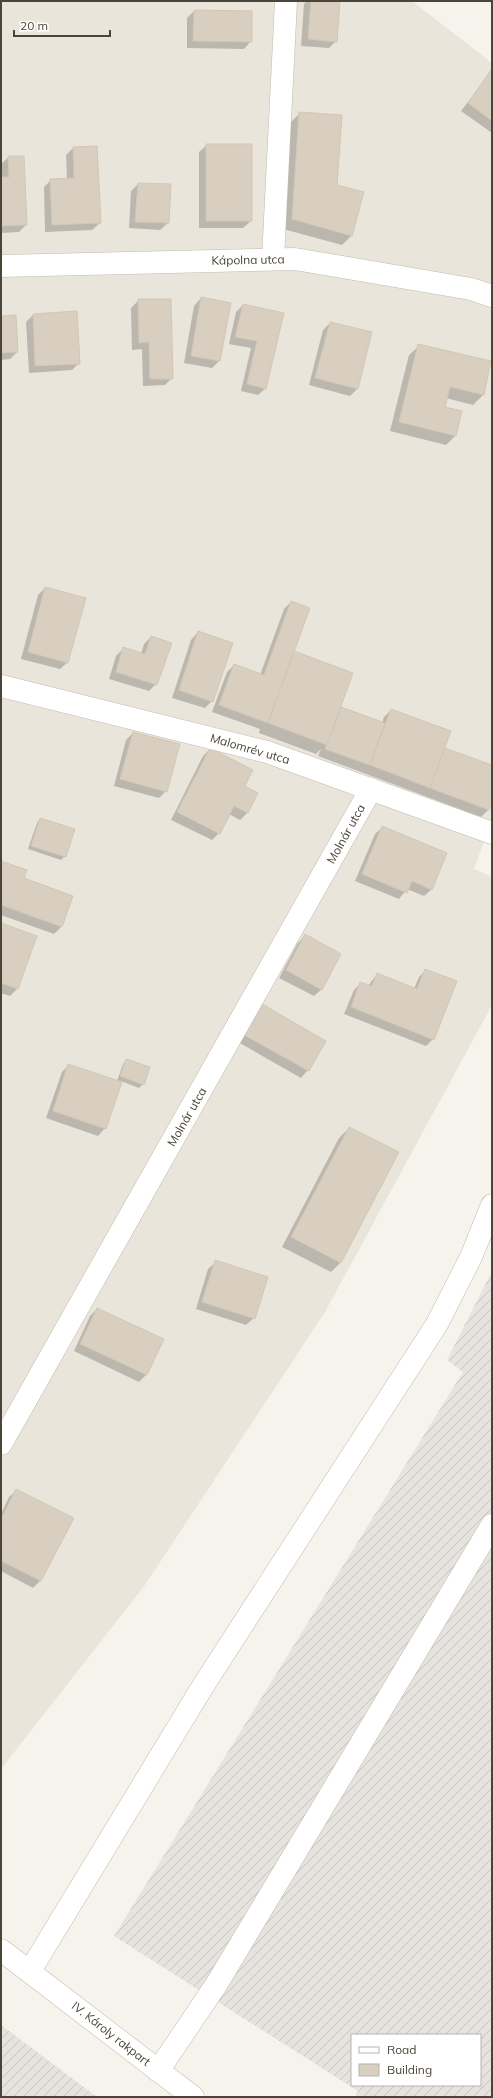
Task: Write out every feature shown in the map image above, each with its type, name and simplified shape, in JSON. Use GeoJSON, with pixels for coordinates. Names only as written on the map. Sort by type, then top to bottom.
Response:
{"type":"FeatureCollection","features":[{"type":"Feature","properties":{"kind":"street"},"geometry":{"type":"LineString","coordinates":[[274,259],[286,1]]}},
{"type":"Feature","properties":{"kind":"street","name":"Kápolna utca"},"geometry":{"type":"LineString","coordinates":[[1,266],[274,259],[302,260],[471,289],[492,296]]}},
{"type":"Feature","properties":{"kind":"street","name":"Malomrév utca"},"geometry":{"type":"LineString","coordinates":[[1,686],[267,752],[492,833]]}},
{"type":"Feature","properties":{"kind":"street","name":"Molnár utca"},"geometry":{"type":"LineString","coordinates":[[1,1444],[371,789]]}},
{"type":"Feature","properties":{"kind":"street"},"geometry":{"type":"LineString","coordinates":[[30,1971],[203,1686],[437,1324],[471,1257],[492,1205]]}},
{"type":"Feature","properties":{"kind":"street"},"geometry":{"type":"LineString","coordinates":[[158,2071],[216,1985],[492,1525]]}},
{"type":"Feature","properties":{"kind":"street","name":"IV. Károly rakpart"},"geometry":{"type":"LineString","coordinates":[[1,1950],[193,2097]]}},
{"type":"Feature","properties":{"kind":"shaded area"},"geometry":{"type":"Polygon","coordinates":[[[1,1],[412,1],[492,63],[492,820],[474,869],[492,877],[492,1005],[325,1312],[145,1585],[1,1769],[1,1]]]}},
{"type":"Feature","properties":{"kind":"shaded area"},"geometry":{"type":"Polygon","coordinates":[[[492,1271],[492,2097],[355,2097],[358,2091],[114,1936],[463,1372],[447,1360],[492,1271]]]}},
{"type":"Feature","properties":{"kind":"shaded area"},"geometry":{"type":"Polygon","coordinates":[[[1,2025],[97,2097],[1,2097],[1,2025]]]}},
{"type":"Feature","properties":{"kind":"building"},"geometry":{"type":"Polygon","coordinates":[[[311,1],[340,1],[337,42],[308,39],[311,1]]]}},
{"type":"Feature","properties":{"kind":"building"},"geometry":{"type":"Polygon","coordinates":[[[194,10],[252,11],[252,42],[193,41],[194,10]]]}},
{"type":"Feature","properties":{"kind":"building"},"geometry":{"type":"Polygon","coordinates":[[[491,70],[492,71],[492,121],[468,103],[491,70]]]}},
{"type":"Feature","properties":{"kind":"building"},"geometry":{"type":"Polygon","coordinates":[[[299,112],[342,115],[337,185],[364,192],[352,236],[292,219],[299,112]]]}},
{"type":"Feature","properties":{"kind":"building"},"geometry":{"type":"Polygon","coordinates":[[[206,144],[252,144],[252,221],[206,221],[206,144]]]}},
{"type":"Feature","properties":{"kind":"building"},"geometry":{"type":"Polygon","coordinates":[[[97,146],[101,223],[52,225],[50,179],[74,178],[73,147],[97,146]]]}},
{"type":"Feature","properties":{"kind":"building"},"geometry":{"type":"Polygon","coordinates":[[[8,156],[24,156],[27,225],[1,226],[1,177],[9,177],[8,156]]]}},
{"type":"Feature","properties":{"kind":"building"},"geometry":{"type":"Polygon","coordinates":[[[138,183],[171,184],[169,223],[135,222],[138,183]]]}},
{"type":"Feature","properties":{"kind":"building"},"geometry":{"type":"Polygon","coordinates":[[[201,297],[231,303],[220,361],[191,356],[201,297]]]}},
{"type":"Feature","properties":{"kind":"building"},"geometry":{"type":"Polygon","coordinates":[[[138,299],[171,299],[173,379],[150,379],[149,342],[139,343],[138,299]]]}},
{"type":"Feature","properties":{"kind":"building"},"geometry":{"type":"Polygon","coordinates":[[[243,304],[284,313],[266,389],[247,384],[257,341],[235,337],[243,304]]]}},
{"type":"Feature","properties":{"kind":"building"},"geometry":{"type":"Polygon","coordinates":[[[77,311],[80,364],[35,366],[33,314],[77,311]]]}},
{"type":"Feature","properties":{"kind":"building"},"geometry":{"type":"Polygon","coordinates":[[[16,315],[18,352],[1,353],[1,316],[16,315]]]}},
{"type":"Feature","properties":{"kind":"building"},"geometry":{"type":"Polygon","coordinates":[[[330,322],[372,332],[358,389],[315,378],[330,322]]]}},
{"type":"Feature","properties":{"kind":"building"},"geometry":{"type":"Polygon","coordinates":[[[418,344],[491,361],[484,395],[450,387],[445,407],[462,411],[456,436],[399,422],[418,344]]]}},
{"type":"Feature","properties":{"kind":"building"},"geometry":{"type":"Polygon","coordinates":[[[45,587],[86,598],[68,663],[28,652],[45,587]]]}},
{"type":"Feature","properties":{"kind":"building"},"geometry":{"type":"Polygon","coordinates":[[[291,601],[310,608],[268,723],[219,705],[234,664],[264,675],[291,601]]]}},
{"type":"Feature","properties":{"kind":"building"},"geometry":{"type":"Polygon","coordinates":[[[198,631],[233,643],[213,702],[179,690],[198,631]]]}},
{"type":"Feature","properties":{"kind":"building"},"geometry":{"type":"Polygon","coordinates":[[[151,636],[172,643],[157,685],[116,672],[123,647],[145,654],[151,636]]]}},
{"type":"Feature","properties":{"kind":"building"},"geometry":{"type":"Polygon","coordinates":[[[294,651],[353,673],[327,745],[268,723],[294,651]]]}},
{"type":"Feature","properties":{"kind":"building"},"geometry":{"type":"Polygon","coordinates":[[[341,707],[385,723],[370,765],[325,749],[341,707]]]}},
{"type":"Feature","properties":{"kind":"building"},"geometry":{"type":"Polygon","coordinates":[[[391,709],[451,731],[430,788],[370,765],[391,709]]]}},
{"type":"Feature","properties":{"kind":"building"},"geometry":{"type":"Polygon","coordinates":[[[133,732],[180,744],[167,792],[120,779],[133,732]]]}},
{"type":"Feature","properties":{"kind":"building"},"geometry":{"type":"Polygon","coordinates":[[[210,748],[253,770],[245,786],[258,793],[248,813],[234,806],[220,834],[177,812],[210,748]]]}},
{"type":"Feature","properties":{"kind":"building"},"geometry":{"type":"Polygon","coordinates":[[[445,748],[492,765],[492,803],[489,810],[430,788],[445,748]]]}},
{"type":"Feature","properties":{"kind":"building"},"geometry":{"type":"Polygon","coordinates":[[[40,818],[75,829],[66,857],[31,846],[40,818]]]}},
{"type":"Feature","properties":{"kind":"building"},"geometry":{"type":"Polygon","coordinates":[[[382,826],[447,853],[432,890],[412,881],[407,893],[362,874],[382,826]]]}},
{"type":"Feature","properties":{"kind":"building"},"geometry":{"type":"Polygon","coordinates":[[[1,861],[27,870],[24,878],[73,896],[62,927],[1,905],[1,861]]]}},
{"type":"Feature","properties":{"kind":"building"},"geometry":{"type":"Polygon","coordinates":[[[1,923],[37,936],[18,989],[1,983],[1,923]]]}},
{"type":"Feature","properties":{"kind":"building"},"geometry":{"type":"Polygon","coordinates":[[[305,934],[341,954],[322,990],[286,970],[305,934]]]}},
{"type":"Feature","properties":{"kind":"building"},"geometry":{"type":"Polygon","coordinates":[[[425,969],[457,981],[434,1040],[351,1007],[360,982],[372,986],[377,973],[417,989],[425,969]]]}},
{"type":"Feature","properties":{"kind":"building"},"geometry":{"type":"Polygon","coordinates":[[[262,1004],[326,1041],[309,1071],[244,1035],[262,1004]]]}},
{"type":"Feature","properties":{"kind":"building"},"geometry":{"type":"Polygon","coordinates":[[[126,1059],[150,1067],[144,1085],[120,1076],[126,1059]]]}},
{"type":"Feature","properties":{"kind":"building"},"geometry":{"type":"Polygon","coordinates":[[[68,1064],[122,1082],[106,1129],[53,1111],[68,1064]]]}},
{"type":"Feature","properties":{"kind":"building"},"geometry":{"type":"Polygon","coordinates":[[[349,1127],[399,1152],[341,1263],[291,1237],[349,1127]]]}},
{"type":"Feature","properties":{"kind":"building"},"geometry":{"type":"Polygon","coordinates":[[[215,1260],[268,1277],[255,1319],[202,1302],[215,1260]]]}},
{"type":"Feature","properties":{"kind":"building"},"geometry":{"type":"Polygon","coordinates":[[[97,1308],[164,1339],[147,1375],[80,1344],[97,1308]]]}},
{"type":"Feature","properties":{"kind":"building"},"geometry":{"type":"Polygon","coordinates":[[[16,1489],[74,1518],[41,1581],[1,1561],[1,1519],[16,1489]]]}}]}
